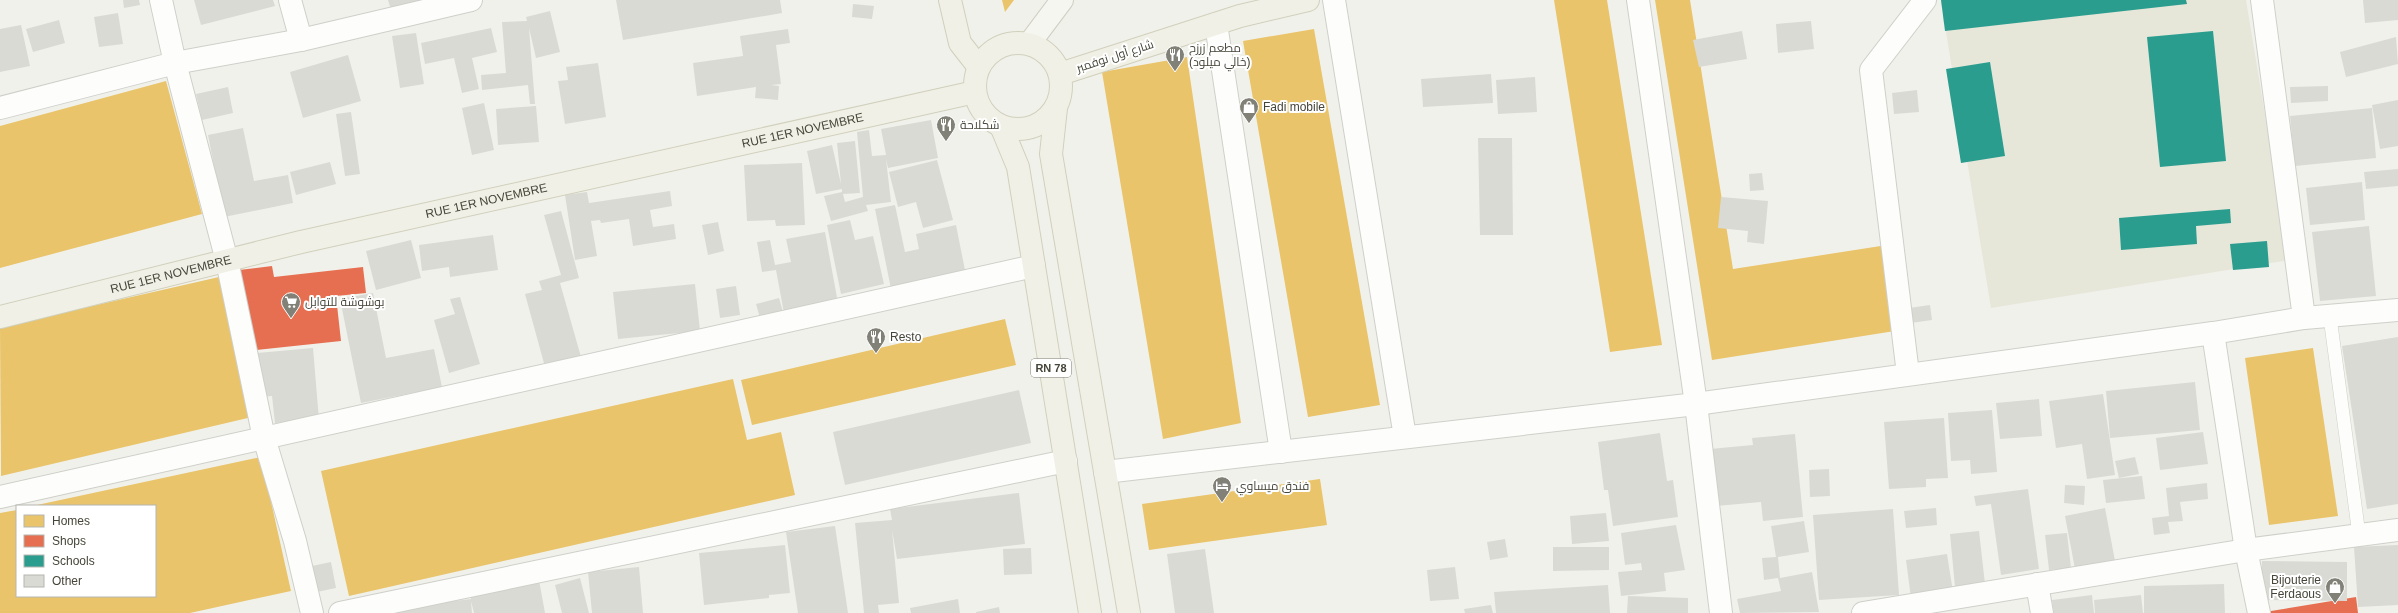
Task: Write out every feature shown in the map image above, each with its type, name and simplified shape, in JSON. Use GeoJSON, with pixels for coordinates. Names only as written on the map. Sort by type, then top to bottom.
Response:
{"type":"FeatureCollection","features":[{"type":"Feature","properties":{"kind":"main road"},"geometry":{"type":"LineString","coordinates":[[950,0],[960,43],[978,66]]}},
{"type":"Feature","properties":{"kind":"main road","name":"شارع أول نوفمبر"},"geometry":{"type":"LineString","coordinates":[[1060,74],[1216,24],[1308,0]]}},
{"type":"Feature","properties":{"kind":"main road"},"geometry":{"type":"LineString","coordinates":[[1056,108],[1046,120],[1032,127],[1016,129],[1001,126],[983,112],[975,92],[978,66],[987,55],[1000,46],[1014,42],[1030,44],[1049,55],[1060,74],[1061,91],[1056,108],[1051,154],[1129,613]]}},
{"type":"Feature","properties":{"kind":"main road","name":"RUE 1ER NOVEMBRE"},"geometry":{"type":"LineString","coordinates":[[0,317],[317,238],[975,92]]}},
{"type":"Feature","properties":{"kind":"main road","name":"RN 78"},"geometry":{"type":"LineString","coordinates":[[1001,126],[1018,167],[1090,613]]}},
{"type":"Feature","properties":{"kind":"street"},"geometry":{"type":"LineString","coordinates":[[161,0],[175,63],[227,261],[264,438],[295,541],[312,613]]}},
{"type":"Feature","properties":{"kind":"street"},"geometry":{"type":"LineString","coordinates":[[290,0],[301,40]]}},
{"type":"Feature","properties":{"kind":"street"},"geometry":{"type":"LineString","coordinates":[[0,108],[175,63],[301,40],[471,0]]}},
{"type":"Feature","properties":{"kind":"street"},"geometry":{"type":"LineString","coordinates":[[1030,44],[1062,0]]}},
{"type":"Feature","properties":{"kind":"street"},"geometry":{"type":"LineString","coordinates":[[1334,0],[1405,437]]}},
{"type":"Feature","properties":{"kind":"street"},"geometry":{"type":"LineString","coordinates":[[1638,0],[1696,404],[1721,613]]}},
{"type":"Feature","properties":{"kind":"street"},"geometry":{"type":"LineString","coordinates":[[1908,374],[1871,70],[1925,0]]}},
{"type":"Feature","properties":{"kind":"street"},"geometry":{"type":"LineString","coordinates":[[2262,0],[2304,318]]}},
{"type":"Feature","properties":{"kind":"street"},"geometry":{"type":"LineString","coordinates":[[1216,24],[1280,452]]}},
{"type":"Feature","properties":{"kind":"street"},"geometry":{"type":"LineString","coordinates":[[0,497],[1034,266]]}},
{"type":"Feature","properties":{"kind":"street"},"geometry":{"type":"LineString","coordinates":[[1105,472],[1696,404],[2213,333],[2304,318],[2330,317],[2398,310]]}},
{"type":"Feature","properties":{"kind":"street"},"geometry":{"type":"LineString","coordinates":[[2213,333],[2246,550],[2259,613]]}},
{"type":"Feature","properties":{"kind":"street"},"geometry":{"type":"LineString","coordinates":[[340,613],[1066,461]]}},
{"type":"Feature","properties":{"kind":"street"},"geometry":{"type":"LineString","coordinates":[[1863,613],[2246,550],[2398,530]]}},
{"type":"Feature","properties":{"kind":"street"},"geometry":{"type":"LineString","coordinates":[[2038,584],[2042,613]]}},
{"type":"Feature","properties":{"kind":"lane"},"geometry":{"type":"LineString","coordinates":[[2330,317],[2358,535]]}},
{"type":"Feature","properties":{"kind":"shaded area"},"geometry":{"type":"Polygon","coordinates":[[[2246,0],[2289,260],[1991,308],[1941,1],[2246,0]]]}},
{"type":"Feature","properties":{"kind":"building: Homes"},"geometry":{"type":"Polygon","coordinates":[[[1002,0],[1014,0],[1005,12],[1002,0]]]}},
{"type":"Feature","properties":{"kind":"building: Homes"},"geometry":{"type":"Polygon","coordinates":[[[1554,0],[1607,0],[1662,345],[1610,352],[1554,0]]]}},
{"type":"Feature","properties":{"kind":"building: Homes"},"geometry":{"type":"Polygon","coordinates":[[[1655,0],[1690,0],[1733,269],[1887,245],[1901,330],[1712,360],[1655,0]]]}},
{"type":"Feature","properties":{"kind":"building: Homes"},"geometry":{"type":"Polygon","coordinates":[[[1314,29],[1380,405],[1308,417],[1243,41],[1314,29]]]}},
{"type":"Feature","properties":{"kind":"building: Homes"},"geometry":{"type":"Polygon","coordinates":[[[1187,57],[1241,423],[1163,439],[1102,72],[1187,57]]]}},
{"type":"Feature","properties":{"kind":"building: Homes"},"geometry":{"type":"Polygon","coordinates":[[[166,81],[202,214],[0,268],[0,126],[166,81]]]}},
{"type":"Feature","properties":{"kind":"building: Homes"},"geometry":{"type":"Polygon","coordinates":[[[219,277],[252,417],[1,476],[0,327],[219,277]]]}},
{"type":"Feature","properties":{"kind":"building: Homes"},"geometry":{"type":"Polygon","coordinates":[[[1005,319],[1016,365],[752,425],[741,380],[1005,319]]]}},
{"type":"Feature","properties":{"kind":"building: Homes"},"geometry":{"type":"Polygon","coordinates":[[[2313,348],[2338,516],[2269,525],[2245,358],[2313,348]]]}},
{"type":"Feature","properties":{"kind":"building: Homes"},"geometry":{"type":"Polygon","coordinates":[[[733,379],[747,440],[781,432],[795,495],[349,596],[321,471],[733,379]]]}},
{"type":"Feature","properties":{"kind":"building: Homes"},"geometry":{"type":"Polygon","coordinates":[[[261,457],[291,591],[190,613],[0,613],[0,513],[16,510],[16,597],[156,597],[156,505],[37,505],[261,457]]]}},
{"type":"Feature","properties":{"kind":"building: Homes"},"geometry":{"type":"Polygon","coordinates":[[[1320,479],[1327,525],[1149,550],[1142,504],[1320,479]]]}},
{"type":"Feature","properties":{"kind":"building: Shops","name":"بوشوشة للتوابل"},"geometry":{"type":"Polygon","coordinates":[[[272,266],[274,277],[363,267],[366,293],[336,296],[341,341],[248,351],[239,270],[272,266]]]}},
{"type":"Feature","properties":{"kind":"building: Shops","name":"Bijouterie Ferdaous"},"geometry":{"type":"Polygon","coordinates":[[[2356,597],[2358,613],[2271,613],[2271,611],[2356,597]]]}},
{"type":"Feature","properties":{"kind":"building: Schools"},"geometry":{"type":"Polygon","coordinates":[[[1941,0],[2186,0],[2187,4],[1945,31],[1941,0]]]}},
{"type":"Feature","properties":{"kind":"building: Schools"},"geometry":{"type":"Polygon","coordinates":[[[2213,31],[2226,161],[2160,167],[2147,37],[2213,31]]]}},
{"type":"Feature","properties":{"kind":"building: Schools"},"geometry":{"type":"Polygon","coordinates":[[[1990,62],[2005,156],[1961,163],[1946,69],[1990,62]]]}},
{"type":"Feature","properties":{"kind":"building: Schools"},"geometry":{"type":"Polygon","coordinates":[[[2230,209],[2231,223],[2196,226],[2197,244],[2121,250],[2119,218],[2230,209]]]}},
{"type":"Feature","properties":{"kind":"building: Schools"},"geometry":{"type":"Polygon","coordinates":[[[2267,241],[2269,267],[2233,270],[2230,244],[2267,241]]]}},
{"type":"Feature","properties":{"kind":"building: Other"},"geometry":{"type":"Polygon","coordinates":[[[123,0],[139,0],[140,5],[124,8],[123,0]]]}},
{"type":"Feature","properties":{"kind":"building: Other"},"geometry":{"type":"Polygon","coordinates":[[[194,0],[273,0],[275,6],[201,25],[194,0]]]}},
{"type":"Feature","properties":{"kind":"building: Other"},"geometry":{"type":"Polygon","coordinates":[[[388,0],[420,0],[391,10],[388,0]]]}},
{"type":"Feature","properties":{"kind":"building: Other"},"geometry":{"type":"Polygon","coordinates":[[[616,0],[780,0],[782,13],[623,40],[616,0]]]}},
{"type":"Feature","properties":{"kind":"building: Other"},"geometry":{"type":"Polygon","coordinates":[[[2363,0],[2398,0],[2398,20],[2365,23],[2363,0]]]}},
{"type":"Feature","properties":{"kind":"building: Other"},"geometry":{"type":"Polygon","coordinates":[[[853,4],[874,6],[872,19],[852,17],[853,4]]]}},
{"type":"Feature","properties":{"kind":"building: Other"},"geometry":{"type":"Polygon","coordinates":[[[550,11],[560,52],[536,58],[529,28],[535,104],[530,104],[528,85],[482,90],[481,75],[506,73],[502,22],[527,21],[526,17],[550,11]]]}},
{"type":"Feature","properties":{"kind":"building: Other"},"geometry":{"type":"Polygon","coordinates":[[[118,13],[123,44],[99,47],[94,17],[118,13]]]}},
{"type":"Feature","properties":{"kind":"building: Other"},"geometry":{"type":"Polygon","coordinates":[[[59,20],[65,43],[33,52],[26,29],[59,20]]]}},
{"type":"Feature","properties":{"kind":"building: Other"},"geometry":{"type":"Polygon","coordinates":[[[1811,21],[1814,49],[1778,53],[1776,24],[1811,21]]]}},
{"type":"Feature","properties":{"kind":"building: Other"},"geometry":{"type":"Polygon","coordinates":[[[21,25],[30,66],[0,72],[0,29],[21,25]]]}},
{"type":"Feature","properties":{"kind":"building: Other"},"geometry":{"type":"Polygon","coordinates":[[[491,28],[497,52],[472,58],[479,89],[462,93],[454,58],[425,64],[421,43],[491,28]]]}},
{"type":"Feature","properties":{"kind":"building: Other"},"geometry":{"type":"Polygon","coordinates":[[[788,29],[790,43],[776,45],[781,84],[771,85],[779,86],[778,100],[755,98],[756,87],[697,96],[693,63],[743,56],[740,36],[788,29]]]}},
{"type":"Feature","properties":{"kind":"building: Other"},"geometry":{"type":"Polygon","coordinates":[[[1742,31],[1747,59],[1699,67],[1693,40],[1742,31]]]}},
{"type":"Feature","properties":{"kind":"building: Other"},"geometry":{"type":"Polygon","coordinates":[[[416,33],[424,84],[400,88],[392,36],[416,33]]]}},
{"type":"Feature","properties":{"kind":"building: Other"},"geometry":{"type":"Polygon","coordinates":[[[2396,37],[2398,64],[2346,77],[2340,52],[2396,37]]]}},
{"type":"Feature","properties":{"kind":"building: Other"},"geometry":{"type":"Polygon","coordinates":[[[348,55],[361,101],[303,118],[290,72],[348,55]]]}},
{"type":"Feature","properties":{"kind":"building: Other"},"geometry":{"type":"Polygon","coordinates":[[[598,63],[606,117],[565,124],[558,81],[568,80],[566,67],[598,63]]]}},
{"type":"Feature","properties":{"kind":"building: Other"},"geometry":{"type":"Polygon","coordinates":[[[1491,74],[1493,103],[1423,107],[1421,79],[1491,74]]]}},
{"type":"Feature","properties":{"kind":"building: Other"},"geometry":{"type":"Polygon","coordinates":[[[1535,77],[1537,112],[1498,114],[1496,80],[1535,77]]]}},
{"type":"Feature","properties":{"kind":"building: Other"},"geometry":{"type":"Polygon","coordinates":[[[2328,86],[2328,101],[2291,103],[2290,87],[2328,86]]]}},
{"type":"Feature","properties":{"kind":"building: Other"},"geometry":{"type":"Polygon","coordinates":[[[228,87],[233,113],[202,120],[196,94],[228,87]]]}},
{"type":"Feature","properties":{"kind":"building: Other"},"geometry":{"type":"Polygon","coordinates":[[[1917,90],[1919,112],[1894,114],[1892,93],[1917,90]]]}},
{"type":"Feature","properties":{"kind":"building: Other"},"geometry":{"type":"Polygon","coordinates":[[[2398,100],[2398,146],[2380,149],[2372,105],[2398,100]]]}},
{"type":"Feature","properties":{"kind":"building: Other"},"geometry":{"type":"Polygon","coordinates":[[[484,103],[494,150],[472,155],[462,108],[484,103]]]}},
{"type":"Feature","properties":{"kind":"building: Other"},"geometry":{"type":"Polygon","coordinates":[[[536,106],[539,142],[498,145],[496,109],[536,106]]]}},
{"type":"Feature","properties":{"kind":"building: Other"},"geometry":{"type":"Polygon","coordinates":[[[2372,108],[2376,158],[2295,166],[2290,116],[2372,108]]]}},
{"type":"Feature","properties":{"kind":"building: Other"},"geometry":{"type":"Polygon","coordinates":[[[351,112],[360,174],[345,176],[336,114],[351,112]]]}},
{"type":"Feature","properties":{"kind":"building: Other"},"geometry":{"type":"Polygon","coordinates":[[[931,120],[938,158],[888,168],[886,159],[891,202],[866,205],[868,211],[831,221],[824,196],[842,192],[842,189],[816,194],[807,151],[832,145],[841,184],[837,143],[855,141],[860,193],[843,194],[845,202],[863,197],[857,132],[869,130],[872,156],[886,155],[881,129],[931,120]]]}},
{"type":"Feature","properties":{"kind":"building: Other"},"geometry":{"type":"Polygon","coordinates":[[[243,128],[254,181],[288,175],[293,203],[224,217],[208,135],[243,128]]]}},
{"type":"Feature","properties":{"kind":"building: Other"},"geometry":{"type":"Polygon","coordinates":[[[1478,138],[1512,138],[1513,235],[1480,235],[1478,138]]]}},
{"type":"Feature","properties":{"kind":"building: Other"},"geometry":{"type":"Polygon","coordinates":[[[937,160],[953,220],[923,228],[916,202],[898,207],[889,172],[937,160]]]}},
{"type":"Feature","properties":{"kind":"building: Other"},"geometry":{"type":"Polygon","coordinates":[[[330,162],[336,184],[296,195],[290,172],[330,162]]]}},
{"type":"Feature","properties":{"kind":"building: Other"},"geometry":{"type":"Polygon","coordinates":[[[802,163],[805,225],[776,226],[775,220],[747,221],[744,165],[802,163]]]}},
{"type":"Feature","properties":{"kind":"building: Other"},"geometry":{"type":"Polygon","coordinates":[[[2398,169],[2398,186],[2366,189],[2364,172],[2398,169]]]}},
{"type":"Feature","properties":{"kind":"building: Other"},"geometry":{"type":"Polygon","coordinates":[[[1762,173],[1764,190],[1750,191],[1749,174],[1762,173]]]}},
{"type":"Feature","properties":{"kind":"building: Other"},"geometry":{"type":"Polygon","coordinates":[[[2362,182],[2365,220],[2310,225],[2306,188],[2362,182]]]}},
{"type":"Feature","properties":{"kind":"building: Other"},"geometry":{"type":"Polygon","coordinates":[[[670,191],[672,206],[650,210],[653,227],[674,224],[676,239],[633,246],[629,219],[601,223],[600,220],[591,221],[597,256],[575,260],[565,195],[587,192],[589,203],[670,191]]]}},
{"type":"Feature","properties":{"kind":"building: Other"},"geometry":{"type":"Polygon","coordinates":[[[1721,197],[1768,201],[1764,244],[1747,242],[1748,231],[1718,228],[1721,197]]]}},
{"type":"Feature","properties":{"kind":"building: Other"},"geometry":{"type":"Polygon","coordinates":[[[895,205],[905,252],[919,249],[916,234],[956,225],[966,275],[891,289],[875,209],[895,205]]]}},
{"type":"Feature","properties":{"kind":"building: Other"},"geometry":{"type":"Polygon","coordinates":[[[561,211],[579,278],[560,283],[581,357],[545,367],[525,294],[542,290],[539,281],[561,275],[544,215],[561,211]]]}},
{"type":"Feature","properties":{"kind":"building: Other"},"geometry":{"type":"Polygon","coordinates":[[[850,220],[855,240],[873,236],[884,284],[841,294],[827,225],[850,220]]]}},
{"type":"Feature","properties":{"kind":"building: Other"},"geometry":{"type":"Polygon","coordinates":[[[718,222],[724,251],[708,255],[702,225],[718,222]]]}},
{"type":"Feature","properties":{"kind":"building: Other"},"geometry":{"type":"Polygon","coordinates":[[[2369,226],[2376,296],[2320,301],[2312,232],[2369,226]]]}},
{"type":"Feature","properties":{"kind":"building: Other"},"geometry":{"type":"Polygon","coordinates":[[[825,232],[838,303],[784,313],[776,270],[762,272],[757,242],[770,240],[775,265],[791,262],[786,239],[825,232]]]}},
{"type":"Feature","properties":{"kind":"building: Other"},"geometry":{"type":"Polygon","coordinates":[[[493,235],[498,270],[450,277],[449,267],[422,271],[419,245],[493,235]]]}},
{"type":"Feature","properties":{"kind":"building: Other"},"geometry":{"type":"Polygon","coordinates":[[[411,240],[421,278],[376,290],[366,251],[411,240]]]}},
{"type":"Feature","properties":{"kind":"building: Other"},"geometry":{"type":"Polygon","coordinates":[[[695,284],[700,331],[618,339],[613,292],[695,284]]]}},
{"type":"Feature","properties":{"kind":"building: Other"},"geometry":{"type":"Polygon","coordinates":[[[736,286],[740,315],[720,318],[716,289],[736,286]]]}},
{"type":"Feature","properties":{"kind":"building: Other"},"geometry":{"type":"Polygon","coordinates":[[[373,293],[386,358],[434,349],[442,387],[361,403],[340,299],[373,293]]]}},
{"type":"Feature","properties":{"kind":"building: Other"},"geometry":{"type":"Polygon","coordinates":[[[460,297],[480,364],[449,373],[434,320],[455,314],[450,299],[460,297]]]}},
{"type":"Feature","properties":{"kind":"building: Other"},"geometry":{"type":"Polygon","coordinates":[[[779,298],[783,312],[760,318],[756,304],[779,298]]]}},
{"type":"Feature","properties":{"kind":"building: Other"},"geometry":{"type":"Polygon","coordinates":[[[1930,305],[1932,320],[1904,324],[1902,309],[1930,305]]]}},
{"type":"Feature","properties":{"kind":"building: Other"},"geometry":{"type":"Polygon","coordinates":[[[2398,337],[2398,504],[2367,509],[2342,346],[2398,337]]]}},
{"type":"Feature","properties":{"kind":"building: Other"},"geometry":{"type":"Polygon","coordinates":[[[313,348],[319,420],[275,423],[272,396],[261,397],[257,353],[313,348]]]}},
{"type":"Feature","properties":{"kind":"building: Other"},"geometry":{"type":"Polygon","coordinates":[[[2195,382],[2200,430],[2110,438],[2106,391],[2195,382]]]}},
{"type":"Feature","properties":{"kind":"building: Other"},"geometry":{"type":"Polygon","coordinates":[[[1019,390],[1031,443],[845,485],[833,432],[1019,390]]]}},
{"type":"Feature","properties":{"kind":"building: Other"},"geometry":{"type":"Polygon","coordinates":[[[2103,394],[2115,475],[2087,479],[2082,444],[2056,448],[2049,401],[2103,394]]]}},
{"type":"Feature","properties":{"kind":"building: Other"},"geometry":{"type":"Polygon","coordinates":[[[2039,399],[2042,436],[2000,439],[1996,403],[2039,399]]]}},
{"type":"Feature","properties":{"kind":"building: Other"},"geometry":{"type":"Polygon","coordinates":[[[1992,410],[1997,472],[1971,474],[1970,460],[1951,461],[1948,413],[1992,410]]]}},
{"type":"Feature","properties":{"kind":"building: Other"},"geometry":{"type":"Polygon","coordinates":[[[1944,418],[1948,478],[1926,479],[1926,487],[1889,489],[1884,422],[1944,418]]]}},
{"type":"Feature","properties":{"kind":"building: Other"},"geometry":{"type":"Polygon","coordinates":[[[2203,432],[2208,464],[2160,470],[2156,438],[2203,432]]]}},
{"type":"Feature","properties":{"kind":"building: Other"},"geometry":{"type":"Polygon","coordinates":[[[1660,433],[1667,481],[1673,480],[1678,517],[1613,526],[1608,490],[1604,490],[1598,442],[1660,433]]]}},
{"type":"Feature","properties":{"kind":"building: Other"},"geometry":{"type":"Polygon","coordinates":[[[1795,434],[1803,517],[1763,521],[1761,502],[1716,506],[1710,449],[1753,445],[1752,438],[1795,434]]]}},
{"type":"Feature","properties":{"kind":"building: Other"},"geometry":{"type":"Polygon","coordinates":[[[2135,457],[2139,474],[2119,478],[2115,461],[2135,457]]]}},
{"type":"Feature","properties":{"kind":"building: Other"},"geometry":{"type":"Polygon","coordinates":[[[1829,469],[1830,496],[1810,497],[1809,470],[1829,469]]]}},
{"type":"Feature","properties":{"kind":"building: Other"},"geometry":{"type":"Polygon","coordinates":[[[2142,476],[2145,499],[2106,503],[2103,480],[2142,476]]]}},
{"type":"Feature","properties":{"kind":"building: Other"},"geometry":{"type":"Polygon","coordinates":[[[2207,483],[2208,499],[2180,502],[2183,521],[2168,522],[2170,533],[2154,535],[2152,518],[2169,516],[2166,488],[2207,483]]]}},
{"type":"Feature","properties":{"kind":"building: Other"},"geometry":{"type":"Polygon","coordinates":[[[2065,485],[2085,486],[2084,505],[2064,503],[2065,485]]]}},
{"type":"Feature","properties":{"kind":"building: Other"},"geometry":{"type":"Polygon","coordinates":[[[2028,489],[2039,569],[2001,575],[1991,504],[1976,506],[1974,496],[2028,489]]]}},
{"type":"Feature","properties":{"kind":"building: Other"},"geometry":{"type":"Polygon","coordinates":[[[1019,493],[1025,544],[897,559],[892,530],[899,603],[878,605],[879,613],[864,613],[855,523],[892,520],[890,509],[1019,493]]]}},
{"type":"Feature","properties":{"kind":"building: Other"},"geometry":{"type":"Polygon","coordinates":[[[1936,508],[1937,525],[1906,528],[1904,511],[1936,508]]]}},
{"type":"Feature","properties":{"kind":"building: Other"},"geometry":{"type":"Polygon","coordinates":[[[2105,508],[2115,561],[2075,569],[2065,516],[2105,508]]]}},
{"type":"Feature","properties":{"kind":"building: Other"},"geometry":{"type":"Polygon","coordinates":[[[1893,509],[1899,595],[1819,600],[1813,515],[1893,509]]]}},
{"type":"Feature","properties":{"kind":"building: Other"},"geometry":{"type":"Polygon","coordinates":[[[1606,513],[1609,541],[1572,544],[1570,516],[1606,513]]]}},
{"type":"Feature","properties":{"kind":"building: Other"},"geometry":{"type":"Polygon","coordinates":[[[1804,521],[1809,552],[1778,557],[1780,578],[1812,572],[1819,612],[1740,613],[1737,599],[1781,591],[1778,578],[1764,580],[1762,558],[1776,557],[1771,526],[1804,521]]]}},
{"type":"Feature","properties":{"kind":"building: Other"},"geometry":{"type":"Polygon","coordinates":[[[1676,525],[1685,570],[1664,573],[1666,591],[1621,596],[1618,572],[1642,570],[1641,563],[1625,565],[1621,533],[1676,525]]]}},
{"type":"Feature","properties":{"kind":"building: Other"},"geometry":{"type":"Polygon","coordinates":[[[835,526],[848,613],[798,613],[786,532],[835,526]]]}},
{"type":"Feature","properties":{"kind":"building: Other"},"geometry":{"type":"Polygon","coordinates":[[[1979,531],[1985,584],[1955,587],[1950,534],[1979,531]]]}},
{"type":"Feature","properties":{"kind":"building: Other"},"geometry":{"type":"Polygon","coordinates":[[[2067,533],[2071,568],[2049,570],[2045,535],[2067,533]]]}},
{"type":"Feature","properties":{"kind":"building: Other"},"geometry":{"type":"Polygon","coordinates":[[[1505,539],[1508,557],[1490,560],[1487,542],[1505,539]]]}},
{"type":"Feature","properties":{"kind":"building: Other"},"geometry":{"type":"Polygon","coordinates":[[[785,545],[790,593],[769,595],[769,598],[704,605],[699,553],[785,545]]]}},
{"type":"Feature","properties":{"kind":"building: Other"},"geometry":{"type":"Polygon","coordinates":[[[2398,545],[2398,605],[2358,607],[2354,547],[2398,545]]]}},
{"type":"Feature","properties":{"kind":"building: Other"},"geometry":{"type":"Polygon","coordinates":[[[1553,547],[1609,547],[1609,570],[1553,571],[1553,547]]]}},
{"type":"Feature","properties":{"kind":"building: Other"},"geometry":{"type":"Polygon","coordinates":[[[1031,548],[1032,574],[1004,575],[1003,549],[1031,548]]]}},
{"type":"Feature","properties":{"kind":"building: Other"},"geometry":{"type":"Polygon","coordinates":[[[1205,549],[1214,613],[1175,613],[1167,554],[1205,549]]]}},
{"type":"Feature","properties":{"kind":"building: Other"},"geometry":{"type":"Polygon","coordinates":[[[1947,554],[1953,592],[1911,598],[1906,560],[1947,554]]]}},
{"type":"Feature","properties":{"kind":"building: Other"},"geometry":{"type":"Polygon","coordinates":[[[2262,561],[2347,562],[2347,601],[2261,600],[2262,561]]]}},
{"type":"Feature","properties":{"kind":"building: Other"},"geometry":{"type":"Polygon","coordinates":[[[331,562],[336,588],[312,593],[307,567],[331,562]]]}},
{"type":"Feature","properties":{"kind":"building: Other"},"geometry":{"type":"Polygon","coordinates":[[[639,567],[643,613],[592,613],[588,572],[639,567]]]}},
{"type":"Feature","properties":{"kind":"building: Other"},"geometry":{"type":"Polygon","coordinates":[[[1455,567],[1459,599],[1430,601],[1427,570],[1455,567]]]}},
{"type":"Feature","properties":{"kind":"building: Other"},"geometry":{"type":"Polygon","coordinates":[[[580,578],[589,613],[562,613],[555,585],[580,578]]]}},
{"type":"Feature","properties":{"kind":"building: Other"},"geometry":{"type":"Polygon","coordinates":[[[539,580],[545,613],[474,613],[471,601],[472,613],[369,613],[369,611],[471,599],[470,593],[539,580]]]}},
{"type":"Feature","properties":{"kind":"building: Other"},"geometry":{"type":"Polygon","coordinates":[[[2224,584],[2225,613],[2144,613],[2144,586],[2224,584]]]}},
{"type":"Feature","properties":{"kind":"building: Other"},"geometry":{"type":"Polygon","coordinates":[[[1608,585],[1610,613],[1496,613],[1494,592],[1608,585]]]}},
{"type":"Feature","properties":{"kind":"building: Other"},"geometry":{"type":"Polygon","coordinates":[[[2092,595],[2094,613],[2054,613],[2052,600],[2092,595]]]}},
{"type":"Feature","properties":{"kind":"building: Other"},"geometry":{"type":"Polygon","coordinates":[[[2141,595],[2143,613],[2095,613],[2094,600],[2141,595]]]}},
{"type":"Feature","properties":{"kind":"building: Other"},"geometry":{"type":"Polygon","coordinates":[[[1628,596],[1688,598],[1688,613],[1627,613],[1628,596]]]}},
{"type":"Feature","properties":{"kind":"building: Other"},"geometry":{"type":"Polygon","coordinates":[[[958,599],[960,613],[911,613],[910,608],[958,599]]]}},
{"type":"Feature","properties":{"kind":"building: Other"},"geometry":{"type":"Polygon","coordinates":[[[1491,605],[1493,613],[1465,613],[1464,609],[1491,605]]]}},
{"type":"Feature","properties":{"kind":"building: Other"},"geometry":{"type":"Polygon","coordinates":[[[999,607],[1000,613],[976,613],[976,612],[999,607]]]}},
{"type":"Feature","properties":{"kind":"place","name":"مطعم زرزح (خالي ميلود)"},"geometry":{"type":"Point","coordinates":[1175,72]}},
{"type":"Feature","properties":{"kind":"place","name":"Fadi mobile"},"geometry":{"type":"Point","coordinates":[1249,124]}},
{"type":"Feature","properties":{"kind":"place","name":"شكلاحة"},"geometry":{"type":"Point","coordinates":[946,142]}},
{"type":"Feature","properties":{"kind":"place","name":"بوشوشة للتوابل"},"geometry":{"type":"Point","coordinates":[291,319]}},
{"type":"Feature","properties":{"kind":"place","name":"Resto"},"geometry":{"type":"Point","coordinates":[876,354]}},
{"type":"Feature","properties":{"kind":"place","name":"فندق ميساوي"},"geometry":{"type":"Point","coordinates":[1222,503]}},
{"type":"Feature","properties":{"kind":"place","name":"Bijouterie Ferdaous"},"geometry":{"type":"Point","coordinates":[2335,604]}}]}
